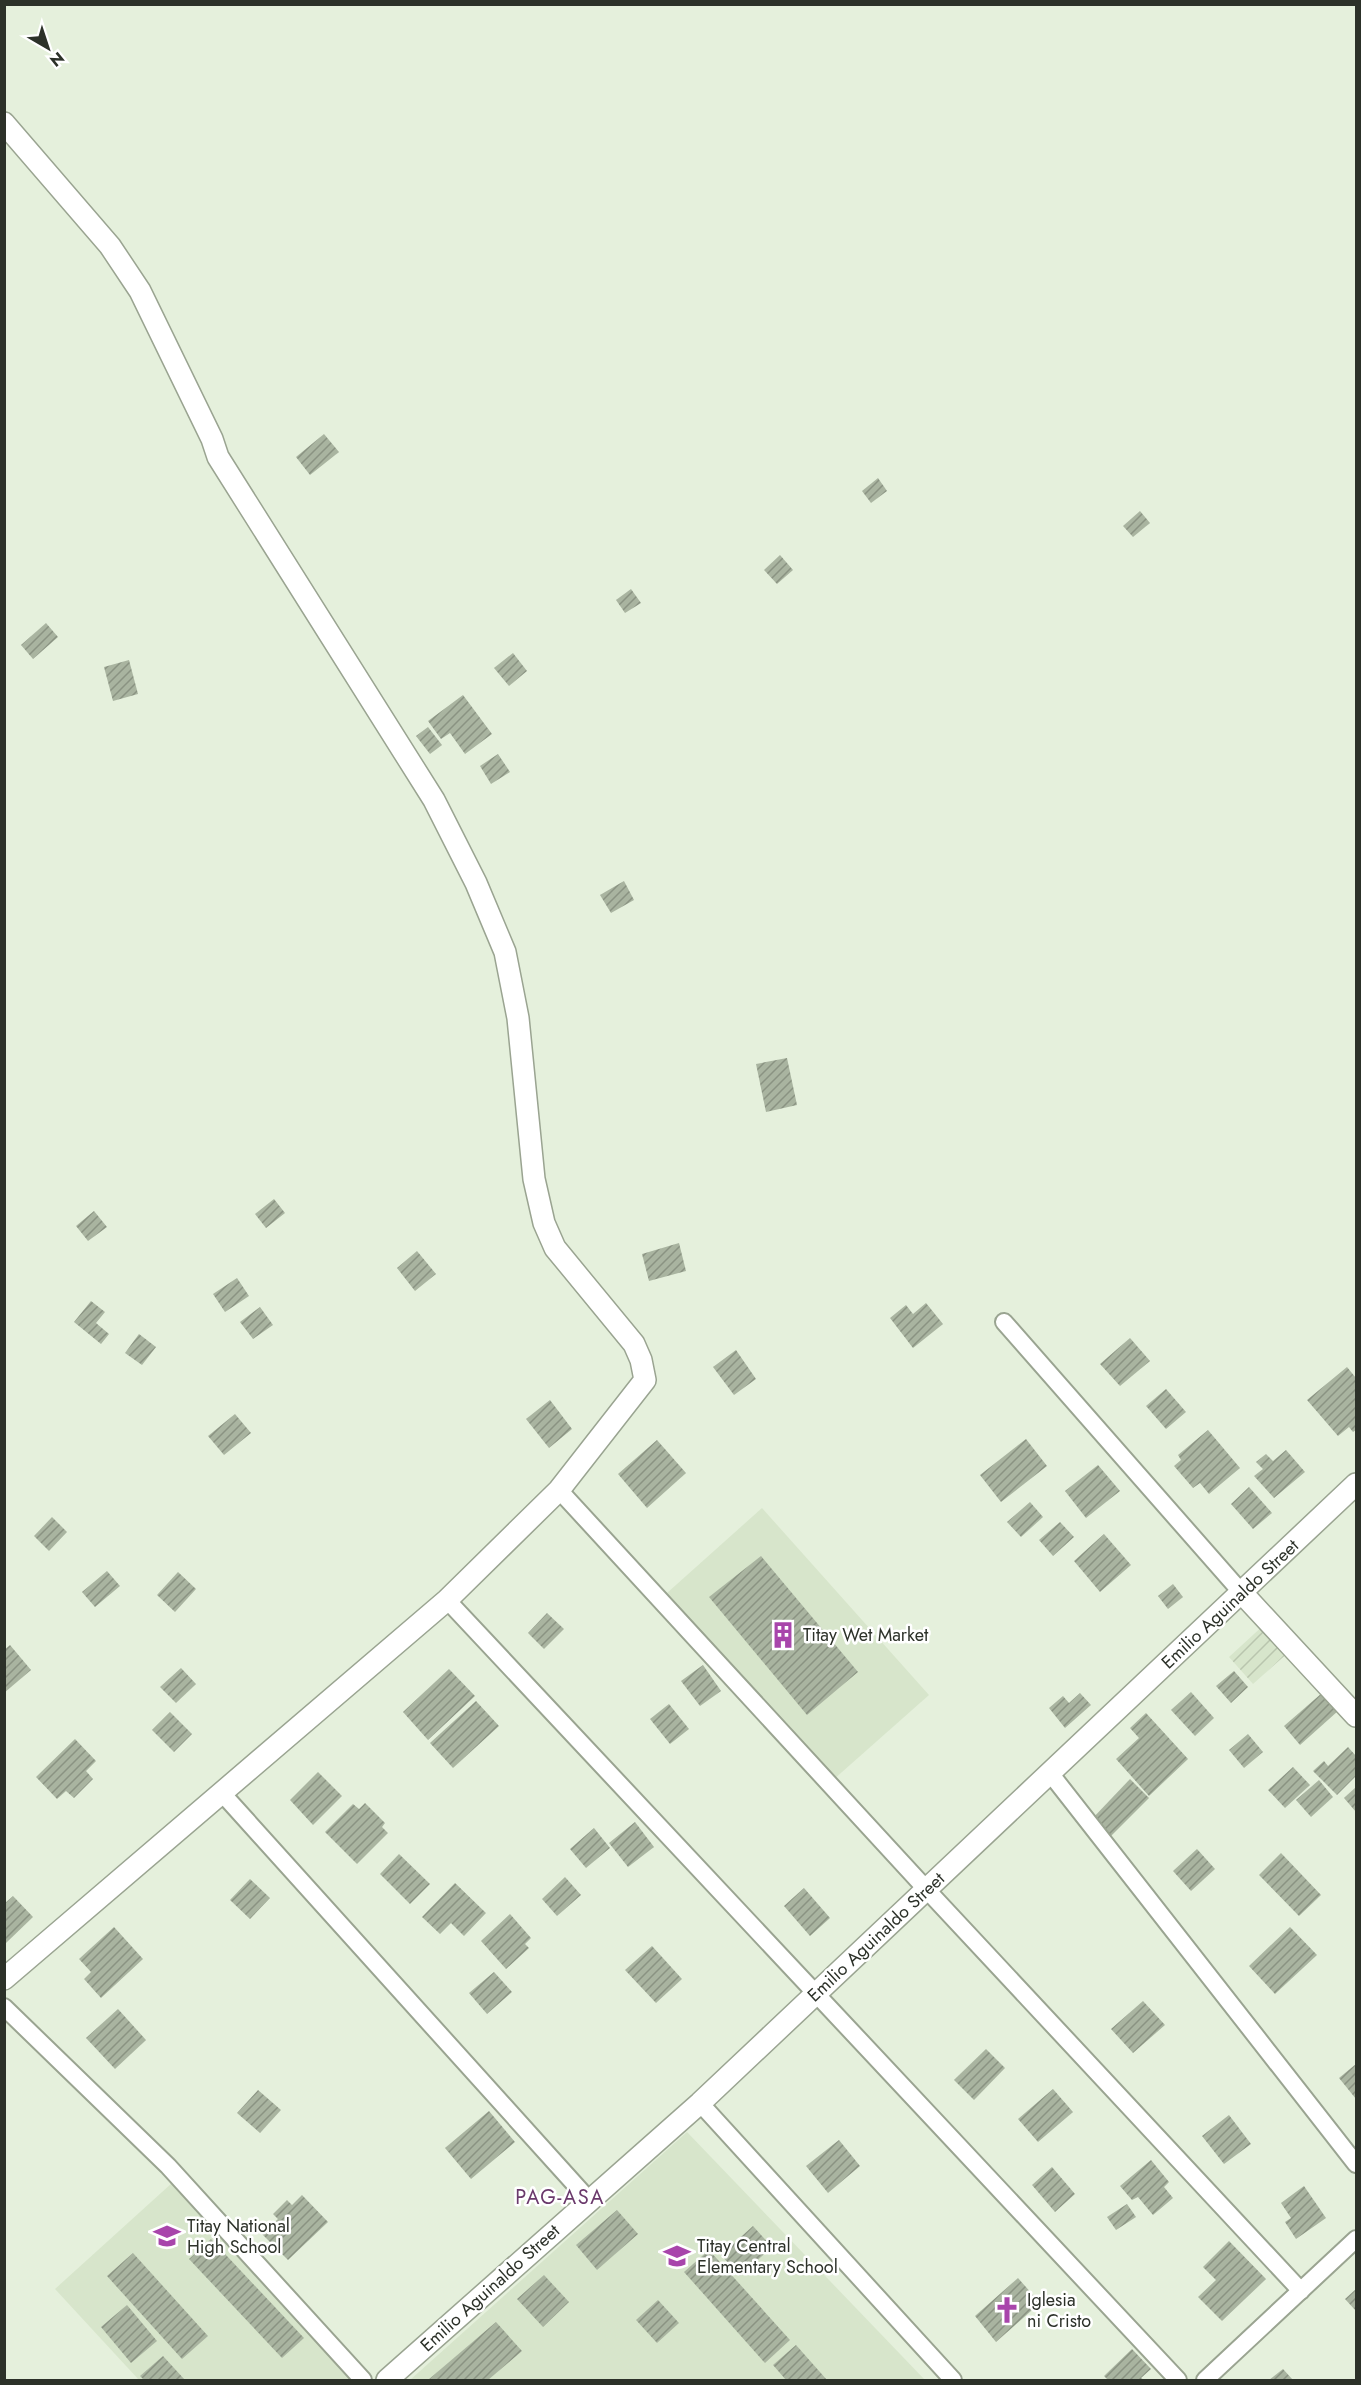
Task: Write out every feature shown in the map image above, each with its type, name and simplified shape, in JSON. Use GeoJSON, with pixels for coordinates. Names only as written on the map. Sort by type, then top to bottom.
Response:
{"type":"FeatureCollection","features":[{"type":"Feature","properties":{"kind":"street"},"geometry":{"type":"LineString","coordinates":[[4,123],[111,246],[140,291],[212,439],[218,457],[434,800],[476,883],[505,952],[518,1018],[534,1179],[544,1224],[555,1248],[634,1344],[641,1360],[645,1380],[559,1490],[447,1600],[4,1979]]}},
{"type":"Feature","properties":{"kind":"street"},"geometry":{"type":"LineString","coordinates":[[1004,1322],[1242,1593],[1356,1716]]}},
{"type":"Feature","properties":{"kind":"street","name":"Emilio Aguinaldo Street"},"geometry":{"type":"LineString","coordinates":[[387,2380],[700,2103],[1356,1484]]}},
{"type":"Feature","properties":{"kind":"street"},"geometry":{"type":"LineString","coordinates":[[559,1490],[927,1890],[1301,2291]]}},
{"type":"Feature","properties":{"kind":"street"},"geometry":{"type":"LineString","coordinates":[[447,1600],[1178,2380]]}},
{"type":"Feature","properties":{"kind":"street"},"geometry":{"type":"LineString","coordinates":[[1050,1773],[1356,2164]]}},
{"type":"Feature","properties":{"kind":"street"},"geometry":{"type":"LineString","coordinates":[[221,1792],[590,2200]]}},
{"type":"Feature","properties":{"kind":"street"},"geometry":{"type":"LineString","coordinates":[[4,2007],[168,2166],[363,2380]]}},
{"type":"Feature","properties":{"kind":"street"},"geometry":{"type":"LineString","coordinates":[[700,2103],[953,2380]]}},
{"type":"Feature","properties":{"kind":"street"},"geometry":{"type":"LineString","coordinates":[[1205,2380],[1356,2239]]}},
{"type":"Feature","properties":{"kind":"shaded area"},"geometry":{"type":"Polygon","coordinates":[[[762,1508],[929,1695],[833,1780],[667,1593],[762,1508]]]}},
{"type":"Feature","properties":{"kind":"shaded area"},"geometry":{"type":"Polygon","coordinates":[[[1266,1623],[1291,1650],[1253,1684],[1229,1657],[1266,1623]]]}},
{"type":"Feature","properties":{"kind":"shaded area","name":"Titay Central Elementary School"},"geometry":{"type":"Polygon","coordinates":[[[687,2132],[925,2380],[410,2380],[687,2132]]]}},
{"type":"Feature","properties":{"kind":"shaded area","name":"Titay National High School"},"geometry":{"type":"Polygon","coordinates":[[[172,2183],[352,2380],[139,2380],[55,2289],[172,2183]]]}},
{"type":"Feature","properties":{"kind":"building"},"geometry":{"type":"Polygon","coordinates":[[[324,434],[339,452],[310,475],[296,457],[324,434]]]}},
{"type":"Feature","properties":{"kind":"building"},"geometry":{"type":"Polygon","coordinates":[[[878,478],[887,491],[871,503],[862,491],[878,478]]]}},
{"type":"Feature","properties":{"kind":"building"},"geometry":{"type":"Polygon","coordinates":[[[1140,511],[1150,523],[1133,537],[1123,526],[1140,511]]]}},
{"type":"Feature","properties":{"kind":"building"},"geometry":{"type":"Polygon","coordinates":[[[780,555],[793,570],[777,584],[764,570],[780,555]]]}},
{"type":"Feature","properties":{"kind":"building"},"geometry":{"type":"Polygon","coordinates":[[[631,589],[641,603],[625,613],[616,600],[631,589]]]}},
{"type":"Feature","properties":{"kind":"building"},"geometry":{"type":"Polygon","coordinates":[[[46,623],[58,637],[33,659],[21,645],[46,623]]]}},
{"type":"Feature","properties":{"kind":"building"},"geometry":{"type":"Polygon","coordinates":[[[513,653],[527,671],[509,686],[494,668],[513,653]]]}},
{"type":"Feature","properties":{"kind":"building"},"geometry":{"type":"Polygon","coordinates":[[[129,660],[138,694],[113,701],[104,667],[129,660]]]}},
{"type":"Feature","properties":{"kind":"building"},"geometry":{"type":"Polygon","coordinates":[[[463,695],[492,734],[465,754],[450,733],[441,739],[428,721],[463,695]]]}},
{"type":"Feature","properties":{"kind":"building"},"geometry":{"type":"Polygon","coordinates":[[[428,727],[442,745],[430,754],[416,736],[428,727]]]}},
{"type":"Feature","properties":{"kind":"building"},"geometry":{"type":"Polygon","coordinates":[[[498,754],[510,772],[491,784],[480,766],[498,754]]]}},
{"type":"Feature","properties":{"kind":"building"},"geometry":{"type":"Polygon","coordinates":[[[624,881],[634,900],[611,913],[600,895],[624,881]]]}},
{"type":"Feature","properties":{"kind":"building"},"geometry":{"type":"Polygon","coordinates":[[[787,1058],[797,1105],[766,1112],[756,1064],[787,1058]]]}},
{"type":"Feature","properties":{"kind":"building"},"geometry":{"type":"Polygon","coordinates":[[[274,1199],[285,1213],[266,1228],[255,1214],[274,1199]]]}},
{"type":"Feature","properties":{"kind":"building"},"geometry":{"type":"Polygon","coordinates":[[[94,1211],[107,1227],[88,1241],[76,1226],[94,1211]]]}},
{"type":"Feature","properties":{"kind":"building"},"geometry":{"type":"Polygon","coordinates":[[[679,1243],[686,1271],[649,1281],[642,1254],[679,1243]]]}},
{"type":"Feature","properties":{"kind":"building"},"geometry":{"type":"Polygon","coordinates":[[[417,1251],[436,1274],[415,1291],[397,1268],[417,1251]]]}},
{"type":"Feature","properties":{"kind":"building"},"geometry":{"type":"Polygon","coordinates":[[[237,1278],[249,1296],[225,1312],[213,1294],[237,1278]]]}},
{"type":"Feature","properties":{"kind":"building"},"geometry":{"type":"Polygon","coordinates":[[[91,1301],[105,1312],[96,1323],[109,1334],[101,1344],[74,1322],[91,1301]]]}},
{"type":"Feature","properties":{"kind":"building"},"geometry":{"type":"Polygon","coordinates":[[[926,1303],[943,1324],[913,1348],[890,1318],[906,1305],[913,1314],[926,1303]]]}},
{"type":"Feature","properties":{"kind":"building"},"geometry":{"type":"Polygon","coordinates":[[[260,1307],[273,1325],[253,1339],[240,1322],[260,1307]]]}},
{"type":"Feature","properties":{"kind":"building"},"geometry":{"type":"Polygon","coordinates":[[[139,1334],[156,1347],[142,1365],[125,1353],[139,1334]]]}},
{"type":"Feature","properties":{"kind":"building"},"geometry":{"type":"Polygon","coordinates":[[[1130,1338],[1150,1361],[1120,1386],[1100,1364],[1130,1338]]]}},
{"type":"Feature","properties":{"kind":"building"},"geometry":{"type":"Polygon","coordinates":[[[736,1350],[756,1379],[734,1395],[713,1367],[736,1350]]]}},
{"type":"Feature","properties":{"kind":"building"},"geometry":{"type":"Polygon","coordinates":[[[1347,1367],[1356,1378],[1356,1430],[1353,1432],[1349,1427],[1338,1436],[1307,1400],[1347,1367]]]}},
{"type":"Feature","properties":{"kind":"building"},"geometry":{"type":"Polygon","coordinates":[[[1166,1389],[1186,1412],[1166,1429],[1146,1406],[1166,1389]]]}},
{"type":"Feature","properties":{"kind":"building"},"geometry":{"type":"Polygon","coordinates":[[[550,1400],[572,1429],[549,1448],[526,1419],[550,1400]]]}},
{"type":"Feature","properties":{"kind":"building"},"geometry":{"type":"Polygon","coordinates":[[[235,1414],[251,1433],[224,1455],[208,1436],[235,1414]]]}},
{"type":"Feature","properties":{"kind":"building"},"geometry":{"type":"Polygon","coordinates":[[[1208,1430],[1240,1468],[1209,1494],[1200,1483],[1193,1488],[1174,1466],[1181,1460],[1178,1455],[1208,1430]]]}},
{"type":"Feature","properties":{"kind":"building"},"geometry":{"type":"Polygon","coordinates":[[[1026,1439],[1047,1466],[1001,1502],[980,1475],[1026,1439]]]}},
{"type":"Feature","properties":{"kind":"building"},"geometry":{"type":"Polygon","coordinates":[[[657,1440],[686,1473],[647,1508],[618,1474],[657,1440]]]}},
{"type":"Feature","properties":{"kind":"building"},"geometry":{"type":"Polygon","coordinates":[[[1286,1450],[1305,1472],[1274,1498],[1254,1476],[1263,1469],[1256,1462],[1266,1454],[1273,1461],[1286,1450]]]}},
{"type":"Feature","properties":{"kind":"building"},"geometry":{"type":"Polygon","coordinates":[[[1098,1465],[1120,1491],[1086,1518],[1065,1491],[1098,1465]]]}},
{"type":"Feature","properties":{"kind":"building"},"geometry":{"type":"Polygon","coordinates":[[[1249,1487],[1272,1513],[1253,1529],[1231,1504],[1249,1487]]]}},
{"type":"Feature","properties":{"kind":"building"},"geometry":{"type":"Polygon","coordinates":[[[1030,1502],[1043,1517],[1021,1537],[1007,1522],[1030,1502]]]}},
{"type":"Feature","properties":{"kind":"building"},"geometry":{"type":"Polygon","coordinates":[[[52,1517],[67,1532],[49,1551],[34,1536],[52,1517]]]}},
{"type":"Feature","properties":{"kind":"building"},"geometry":{"type":"Polygon","coordinates":[[[1060,1522],[1074,1537],[1053,1556],[1039,1540],[1060,1522]]]}},
{"type":"Feature","properties":{"kind":"building"},"geometry":{"type":"Polygon","coordinates":[[[1104,1534],[1131,1565],[1100,1592],[1074,1561],[1104,1534]]]}},
{"type":"Feature","properties":{"kind":"building","name":"Titay Wet Market"},"geometry":{"type":"Polygon","coordinates":[[[761,1556],[858,1672],[807,1715],[709,1597],[761,1556]]]}},
{"type":"Feature","properties":{"kind":"building"},"geometry":{"type":"Polygon","coordinates":[[[107,1571],[120,1586],[95,1607],[82,1592],[107,1571]]]}},
{"type":"Feature","properties":{"kind":"building"},"geometry":{"type":"Polygon","coordinates":[[[178,1572],[196,1589],[175,1612],[157,1595],[178,1572]]]}},
{"type":"Feature","properties":{"kind":"building"},"geometry":{"type":"Polygon","coordinates":[[[1173,1584],[1183,1597],[1168,1609],[1158,1596],[1173,1584]]]}},
{"type":"Feature","properties":{"kind":"building"},"geometry":{"type":"Polygon","coordinates":[[[547,1613],[564,1629],[544,1649],[528,1633],[547,1613]]]}},
{"type":"Feature","properties":{"kind":"building"},"geometry":{"type":"Polygon","coordinates":[[[10,1645],[31,1670],[4,1693],[4,1650],[10,1645]]]}},
{"type":"Feature","properties":{"kind":"building"},"geometry":{"type":"Polygon","coordinates":[[[703,1665],[721,1691],[700,1706],[681,1681],[703,1665]]]}},
{"type":"Feature","properties":{"kind":"building"},"geometry":{"type":"Polygon","coordinates":[[[181,1668],[196,1684],[176,1703],[160,1687],[181,1668]]]}},
{"type":"Feature","properties":{"kind":"building"},"geometry":{"type":"Polygon","coordinates":[[[449,1669],[475,1696],[428,1740],[403,1712],[449,1669]]]}},
{"type":"Feature","properties":{"kind":"building"},"geometry":{"type":"Polygon","coordinates":[[[1234,1671],[1248,1687],[1231,1703],[1216,1686],[1234,1671]]]}},
{"type":"Feature","properties":{"kind":"building"},"geometry":{"type":"Polygon","coordinates":[[[1191,1692],[1214,1718],[1195,1736],[1171,1710],[1191,1692]]]}},
{"type":"Feature","properties":{"kind":"building"},"geometry":{"type":"Polygon","coordinates":[[[1080,1693],[1091,1705],[1065,1728],[1049,1708],[1063,1696],[1069,1703],[1080,1693]]]}},
{"type":"Feature","properties":{"kind":"building"},"geometry":{"type":"Polygon","coordinates":[[[1322,1693],[1338,1711],[1300,1745],[1284,1726],[1322,1693]]]}},
{"type":"Feature","properties":{"kind":"building"},"geometry":{"type":"Polygon","coordinates":[[[476,1701],[499,1726],[453,1768],[430,1743],[476,1701]]]}},
{"type":"Feature","properties":{"kind":"building"},"geometry":{"type":"Polygon","coordinates":[[[669,1704],[689,1729],[670,1744],[650,1719],[669,1704]]]}},
{"type":"Feature","properties":{"kind":"building"},"geometry":{"type":"Polygon","coordinates":[[[170,1712],[192,1734],[174,1752],[152,1730],[170,1712]]]}},
{"type":"Feature","properties":{"kind":"building"},"geometry":{"type":"Polygon","coordinates":[[[1146,1713],[1188,1759],[1149,1796],[1116,1759],[1139,1738],[1130,1728],[1146,1713]]]}},
{"type":"Feature","properties":{"kind":"building"},"geometry":{"type":"Polygon","coordinates":[[[1248,1734],[1263,1752],[1244,1768],[1229,1750],[1248,1734]]]}},
{"type":"Feature","properties":{"kind":"building"},"geometry":{"type":"Polygon","coordinates":[[[75,1739],[96,1761],[86,1771],[93,1779],[74,1798],[66,1791],[57,1799],[36,1777],[75,1739]]]}},
{"type":"Feature","properties":{"kind":"building"},"geometry":{"type":"Polygon","coordinates":[[[1348,1747],[1356,1756],[1356,1776],[1337,1795],[1313,1771],[1324,1761],[1328,1766],[1348,1747]]]}},
{"type":"Feature","properties":{"kind":"building"},"geometry":{"type":"Polygon","coordinates":[[[1293,1767],[1310,1785],[1285,1808],[1268,1790],[1293,1767]]]}},
{"type":"Feature","properties":{"kind":"building"},"geometry":{"type":"Polygon","coordinates":[[[318,1772],[342,1796],[313,1825],[290,1800],[318,1772]]]}},
{"type":"Feature","properties":{"kind":"building"},"geometry":{"type":"Polygon","coordinates":[[[1130,1779],[1149,1798],[1109,1838],[1091,1820],[1130,1779]]]}},
{"type":"Feature","properties":{"kind":"building"},"geometry":{"type":"Polygon","coordinates":[[[1319,1780],[1333,1797],[1311,1817],[1296,1800],[1319,1780]]]}},
{"type":"Feature","properties":{"kind":"building"},"geometry":{"type":"Polygon","coordinates":[[[1356,1787],[1356,1812],[1344,1798],[1356,1787]]]}},
{"type":"Feature","properties":{"kind":"building"},"geometry":{"type":"Polygon","coordinates":[[[365,1803],[385,1823],[382,1827],[388,1833],[357,1864],[325,1832],[353,1804],[359,1809],[365,1803]]]}},
{"type":"Feature","properties":{"kind":"building"},"geometry":{"type":"Polygon","coordinates":[[[635,1822],[654,1847],[628,1867],[609,1843],[635,1822]]]}},
{"type":"Feature","properties":{"kind":"building"},"geometry":{"type":"Polygon","coordinates":[[[594,1828],[610,1848],[586,1868],[570,1849],[594,1828]]]}},
{"type":"Feature","properties":{"kind":"building"},"geometry":{"type":"Polygon","coordinates":[[[1197,1849],[1215,1869],[1191,1891],[1173,1871],[1197,1849]]]}},
{"type":"Feature","properties":{"kind":"building"},"geometry":{"type":"Polygon","coordinates":[[[1281,1853],[1321,1895],[1299,1916],[1259,1875],[1281,1853]]]}},
{"type":"Feature","properties":{"kind":"building"},"geometry":{"type":"Polygon","coordinates":[[[399,1854],[430,1884],[410,1904],[380,1874],[399,1854]]]}},
{"type":"Feature","properties":{"kind":"building"},"geometry":{"type":"Polygon","coordinates":[[[565,1877],[581,1895],[557,1916],[542,1899],[565,1877]]]}},
{"type":"Feature","properties":{"kind":"building"},"geometry":{"type":"Polygon","coordinates":[[[250,1879],[270,1898],[250,1919],[230,1900],[250,1879]]]}},
{"type":"Feature","properties":{"kind":"building"},"geometry":{"type":"Polygon","coordinates":[[[455,1883],[486,1913],[464,1936],[451,1923],[440,1934],[422,1917],[455,1883]]]}},
{"type":"Feature","properties":{"kind":"building"},"geometry":{"type":"Polygon","coordinates":[[[804,1888],[830,1918],[810,1936],[784,1906],[804,1888]]]}},
{"type":"Feature","properties":{"kind":"building"},"geometry":{"type":"Polygon","coordinates":[[[13,1896],[33,1917],[6,1943],[4,1941],[4,1904],[13,1896]]]}},
{"type":"Feature","properties":{"kind":"building"},"geometry":{"type":"Polygon","coordinates":[[[510,1914],[531,1938],[525,1944],[529,1948],[506,1969],[481,1941],[510,1914]]]}},
{"type":"Feature","properties":{"kind":"building"},"geometry":{"type":"Polygon","coordinates":[[[114,1927],[143,1959],[101,1998],[84,1979],[91,1972],[79,1959],[114,1927]]]}},
{"type":"Feature","properties":{"kind":"building"},"geometry":{"type":"Polygon","coordinates":[[[1290,1927],[1317,1955],[1275,1994],[1249,1966],[1290,1927]]]}},
{"type":"Feature","properties":{"kind":"building"},"geometry":{"type":"Polygon","coordinates":[[[652,1946],[682,1979],[656,2003],[625,1970],[652,1946]]]}},
{"type":"Feature","properties":{"kind":"building"},"geometry":{"type":"Polygon","coordinates":[[[494,1972],[512,1992],[487,2014],[469,1993],[494,1972]]]}},
{"type":"Feature","properties":{"kind":"building"},"geometry":{"type":"Polygon","coordinates":[[[1143,2001],[1165,2025],[1133,2053],[1111,2029],[1143,2001]]]}},
{"type":"Feature","properties":{"kind":"building"},"geometry":{"type":"Polygon","coordinates":[[[118,2009],[146,2040],[115,2069],[86,2038],[118,2009]]]}},
{"type":"Feature","properties":{"kind":"building"},"geometry":{"type":"Polygon","coordinates":[[[986,2049],[1005,2068],[974,2100],[954,2080],[986,2049]]]}},
{"type":"Feature","properties":{"kind":"building"},"geometry":{"type":"Polygon","coordinates":[[[1356,2064],[1356,2099],[1339,2078],[1356,2064]]]}},
{"type":"Feature","properties":{"kind":"building"},"geometry":{"type":"Polygon","coordinates":[[[1053,2089],[1073,2112],[1038,2142],[1018,2119],[1053,2089]]]}},
{"type":"Feature","properties":{"kind":"building"},"geometry":{"type":"Polygon","coordinates":[[[258,2090],[281,2110],[260,2133],[237,2113],[258,2090]]]}},
{"type":"Feature","properties":{"kind":"building"},"geometry":{"type":"Polygon","coordinates":[[[489,2111],[515,2142],[471,2179],[445,2148],[489,2111]]]}},
{"type":"Feature","properties":{"kind":"building"},"geometry":{"type":"Polygon","coordinates":[[[1229,2115],[1251,2144],[1224,2164],[1202,2136],[1229,2115]]]}},
{"type":"Feature","properties":{"kind":"building"},"geometry":{"type":"Polygon","coordinates":[[[839,2140],[860,2166],[828,2193],[806,2166],[839,2140]]]}},
{"type":"Feature","properties":{"kind":"building"},"geometry":{"type":"Polygon","coordinates":[[[1151,2160],[1169,2182],[1164,2187],[1173,2198],[1153,2215],[1138,2197],[1132,2200],[1120,2186],[1151,2160]]]}},
{"type":"Feature","properties":{"kind":"building"},"geometry":{"type":"Polygon","coordinates":[[[1052,2167],[1075,2194],[1055,2212],[1032,2185],[1052,2167]]]}},
{"type":"Feature","properties":{"kind":"building"},"geometry":{"type":"Polygon","coordinates":[[[1304,2186],[1326,2218],[1296,2239],[1285,2222],[1291,2218],[1281,2203],[1304,2186]]]}},
{"type":"Feature","properties":{"kind":"building"},"geometry":{"type":"Polygon","coordinates":[[[302,2195],[328,2222],[288,2260],[262,2234],[278,2219],[273,2214],[287,2200],[292,2205],[302,2195]]]}},
{"type":"Feature","properties":{"kind":"building"},"geometry":{"type":"Polygon","coordinates":[[[1127,2204],[1136,2217],[1116,2230],[1107,2217],[1127,2204]]]}},
{"type":"Feature","properties":{"kind":"building"},"geometry":{"type":"Polygon","coordinates":[[[617,2210],[638,2234],[597,2270],[576,2245],[617,2210]]]}},
{"type":"Feature","properties":{"kind":"building"},"geometry":{"type":"Polygon","coordinates":[[[753,2226],[772,2247],[740,2276],[721,2255],[753,2226]]]}},
{"type":"Feature","properties":{"kind":"building"},"geometry":{"type":"Polygon","coordinates":[[[211,2239],[304,2338],[282,2358],[189,2259],[211,2239]]]}},
{"type":"Feature","properties":{"kind":"building"},"geometry":{"type":"Polygon","coordinates":[[[1229,2241],[1266,2279],[1222,2321],[1198,2297],[1216,2280],[1203,2267],[1229,2241]]]}},
{"type":"Feature","properties":{"kind":"building"},"geometry":{"type":"Polygon","coordinates":[[[709,2250],[790,2340],[765,2363],[684,2272],[709,2250]]]}},
{"type":"Feature","properties":{"kind":"building"},"geometry":{"type":"Polygon","coordinates":[[[133,2253],[208,2336],[182,2359],[107,2276],[133,2253]]]}},
{"type":"Feature","properties":{"kind":"building"},"geometry":{"type":"Polygon","coordinates":[[[544,2275],[569,2302],[543,2327],[517,2299],[544,2275]]]}},
{"type":"Feature","properties":{"kind":"building","name":"Iglesia ni Cristo"},"geometry":{"type":"Polygon","coordinates":[[[1018,2278],[1040,2303],[996,2342],[975,2316],[1018,2278]]]}},
{"type":"Feature","properties":{"kind":"building"},"geometry":{"type":"Polygon","coordinates":[[[1356,2289],[1356,2311],[1345,2299],[1356,2289]]]}},
{"type":"Feature","properties":{"kind":"building"},"geometry":{"type":"Polygon","coordinates":[[[658,2300],[679,2323],[657,2343],[636,2320],[658,2300]]]}},
{"type":"Feature","properties":{"kind":"building"},"geometry":{"type":"Polygon","coordinates":[[[127,2305],[157,2341],[131,2363],[101,2327],[127,2305]]]}},
{"type":"Feature","properties":{"kind":"building"},"geometry":{"type":"Polygon","coordinates":[[[496,2322],[522,2351],[488,2380],[428,2380],[496,2322]]]}},
{"type":"Feature","properties":{"kind":"building"},"geometry":{"type":"Polygon","coordinates":[[[796,2345],[827,2380],[786,2380],[773,2365],[796,2345]]]}},
{"type":"Feature","properties":{"kind":"building"},"geometry":{"type":"Polygon","coordinates":[[[1132,2349],[1151,2369],[1141,2378],[1144,2380],[1108,2380],[1104,2376],[1132,2349]]]}},
{"type":"Feature","properties":{"kind":"building"},"geometry":{"type":"Polygon","coordinates":[[[163,2356],[185,2380],[144,2380],[140,2376],[163,2356]]]}},
{"type":"Feature","properties":{"kind":"building"},"geometry":{"type":"Polygon","coordinates":[[[1283,2369],[1293,2380],[1269,2380],[1283,2369]]]}},
{"type":"Feature","properties":{"kind":"place","name":"Titay Wet Market"},"geometry":{"type":"Point","coordinates":[783,1635]}},
{"type":"Feature","properties":{"kind":"place","name":"Titay National High School"},"geometry":{"type":"Point","coordinates":[167,2236]}},
{"type":"Feature","properties":{"kind":"place","name":"Titay Central Elementary School"},"geometry":{"type":"Point","coordinates":[677,2256]}},
{"type":"Feature","properties":{"kind":"place","name":"Iglesia ni Cristo"},"geometry":{"type":"Point","coordinates":[1007,2310]}},
{"type":"Feature","properties":{"kind":"district","name":"PAG-ASA"},"geometry":{"type":"Point","coordinates":[560,2197]}}]}
